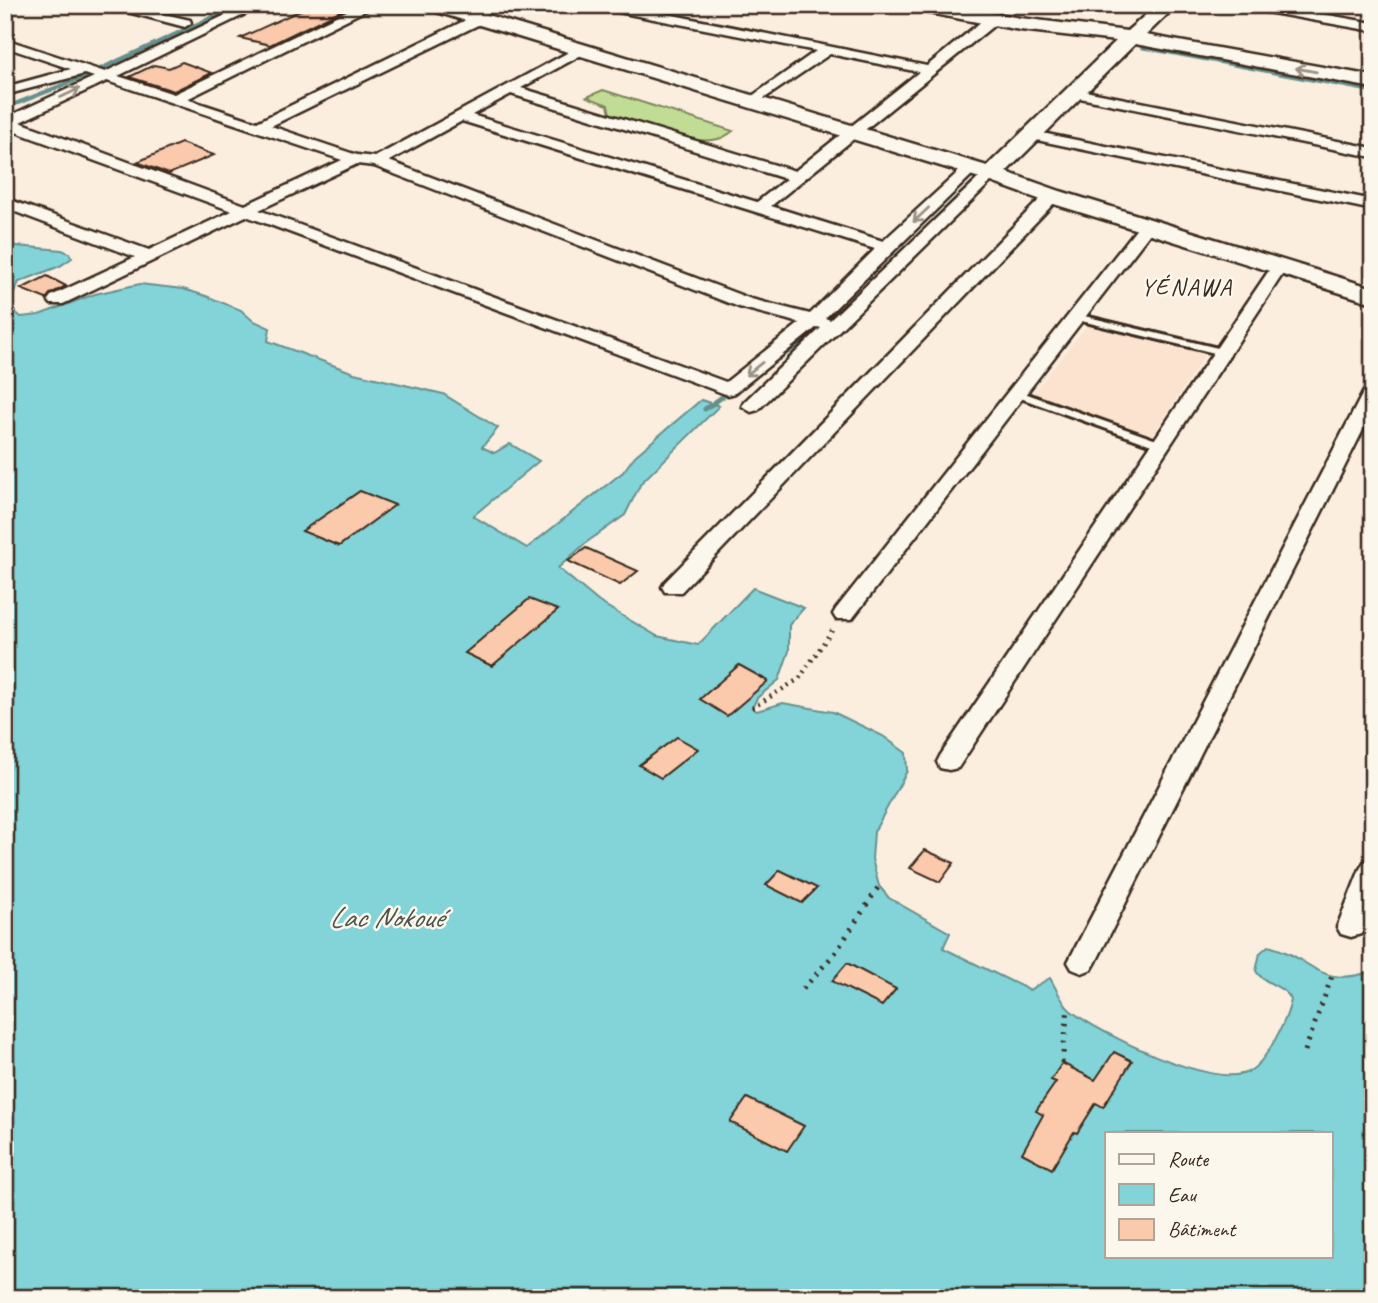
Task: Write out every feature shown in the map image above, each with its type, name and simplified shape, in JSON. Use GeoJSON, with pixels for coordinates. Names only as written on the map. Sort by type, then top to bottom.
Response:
{"type":"FeatureCollection","features":[{"type":"Feature","properties":{"kind":"street"},"geometry":{"type":"LineString","coordinates":[[107,5],[190,21],[160,35]]}},
{"type":"Feature","properties":{"kind":"street"},"geometry":{"type":"LineString","coordinates":[[7,123],[258,5]]}},
{"type":"Feature","properties":{"kind":"street"},"geometry":{"type":"LineString","coordinates":[[176,99],[370,5]]}},
{"type":"Feature","properties":{"kind":"street"},"geometry":{"type":"LineString","coordinates":[[434,5],[482,14],[580,50],[981,171],[1052,196],[1373,296]]}},
{"type":"Feature","properties":{"kind":"street"},"geometry":{"type":"LineString","coordinates":[[603,5],[929,70]]}},
{"type":"Feature","properties":{"kind":"street"},"geometry":{"type":"LineString","coordinates":[[918,5],[1113,43],[1373,99]]}},
{"type":"Feature","properties":{"kind":"street"},"geometry":{"type":"LineString","coordinates":[[7,123],[728,389],[813,321],[886,247],[981,171],[1032,135],[1075,93],[1140,5]]}},
{"type":"Feature","properties":{"kind":"street"},"geometry":{"type":"LineString","coordinates":[[751,406],[834,326],[981,171],[1113,43],[1168,5]]}},
{"type":"Feature","properties":{"kind":"street"},"geometry":{"type":"LineString","coordinates":[[1249,5],[1373,27]]}},
{"type":"Feature","properties":{"kind":"street"},"geometry":{"type":"LineString","coordinates":[[260,127],[482,14]]}},
{"type":"Feature","properties":{"kind":"street"},"geometry":{"type":"LineString","coordinates":[[759,208],[993,19]]}},
{"type":"Feature","properties":{"kind":"street"},"geometry":{"type":"LineString","coordinates":[[5,43],[355,159],[377,162],[745,303],[834,326]]}},
{"type":"Feature","properties":{"kind":"street"},"geometry":{"type":"LineString","coordinates":[[1113,43],[1373,82]]}},
{"type":"Feature","properties":{"kind":"street"},"geometry":{"type":"LineString","coordinates":[[377,162],[580,50]]}},
{"type":"Feature","properties":{"kind":"street"},"geometry":{"type":"LineString","coordinates":[[754,102],[827,50]]}},
{"type":"Feature","properties":{"kind":"street"},"geometry":{"type":"LineString","coordinates":[[5,91],[85,70],[110,58]]}},
{"type":"Feature","properties":{"kind":"street"},"geometry":{"type":"LineString","coordinates":[[509,89],[797,177]]}},
{"type":"Feature","properties":{"kind":"street"},"geometry":{"type":"LineString","coordinates":[[1075,93],[1373,153]]}},
{"type":"Feature","properties":{"kind":"street"},"geometry":{"type":"LineString","coordinates":[[460,116],[886,247]]}},
{"type":"Feature","properties":{"kind":"street"},"geometry":{"type":"LineString","coordinates":[[1032,135],[1373,205]]}},
{"type":"Feature","properties":{"kind":"street"},"geometry":{"type":"LineString","coordinates":[[57,300],[355,159]]}},
{"type":"Feature","properties":{"kind":"street"},"geometry":{"type":"LineString","coordinates":[[673,587],[1052,196]]}},
{"type":"Feature","properties":{"kind":"street"},"geometry":{"type":"LineString","coordinates":[[5,203],[149,257]]}},
{"type":"Feature","properties":{"kind":"street"},"geometry":{"type":"LineString","coordinates":[[844,614],[1148,225]]}},
{"type":"Feature","properties":{"kind":"street"},"geometry":{"type":"LineString","coordinates":[[948,762],[1280,266]]}},
{"type":"Feature","properties":{"kind":"street"},"geometry":{"type":"LineString","coordinates":[[1082,962],[1373,391]]}},
{"type":"Feature","properties":{"kind":"street"},"geometry":{"type":"LineString","coordinates":[[1351,927],[1373,869]]}},
{"type":"Feature","properties":{"kind":"lane"},"geometry":{"type":"LineString","coordinates":[[1076,317],[1223,352]]}},
{"type":"Feature","properties":{"kind":"lane"},"geometry":{"type":"LineString","coordinates":[[1016,393],[1161,445]]}},
{"type":"Feature","properties":{"kind":"path"},"geometry":{"type":"LineString","coordinates":[[752,708],[799,678],[844,614]]}},
{"type":"Feature","properties":{"kind":"path"},"geometry":{"type":"LineString","coordinates":[[803,989],[836,952],[879,886]]}},
{"type":"Feature","properties":{"kind":"path"},"geometry":{"type":"LineString","coordinates":[[1305,1051],[1332,976]]}},
{"type":"Feature","properties":{"kind":"path"},"geometry":{"type":"LineString","coordinates":[[1062,1063],[1068,1008]]}},
{"type":"Feature","properties":{"kind":"shaded area"},"geometry":{"type":"Polygon","coordinates":[[[1088,324],[1206,353],[1152,437],[1033,393],[1088,324]]]}},
{"type":"Feature","properties":{"kind":"green space"},"geometry":{"type":"Polygon","coordinates":[[[603,90],[733,131],[720,138],[694,140],[648,129],[610,114],[608,105],[587,97],[603,90]]]}},
{"type":"Feature","properties":{"kind":"water","name":"Lac Nokoué"},"geometry":{"type":"Polygon","coordinates":[[[5,245],[62,250],[72,258],[60,266],[19,282],[8,306],[21,317],[39,315],[95,294],[140,284],[183,289],[241,310],[252,320],[270,328],[268,341],[354,373],[443,394],[498,428],[482,447],[494,453],[510,444],[539,461],[473,516],[527,548],[623,472],[635,456],[701,400],[719,406],[641,483],[625,515],[587,542],[558,568],[599,602],[657,636],[698,645],[753,588],[804,608],[789,625],[789,651],[779,680],[757,698],[752,708],[757,711],[783,703],[833,712],[883,736],[906,753],[907,771],[874,832],[872,859],[879,886],[889,898],[950,933],[943,948],[1029,990],[1050,978],[1070,1010],[1130,1045],[1210,1073],[1231,1075],[1248,1072],[1262,1060],[1275,1040],[1291,1000],[1256,971],[1260,953],[1268,946],[1296,957],[1316,970],[1339,977],[1373,971],[1373,1298],[5,1298],[5,245]]]}},
{"type":"Feature","properties":{"kind":"building"},"geometry":{"type":"Polygon","coordinates":[[[312,5],[352,5],[270,45],[240,38],[312,5]]]}},
{"type":"Feature","properties":{"kind":"building"},"geometry":{"type":"Polygon","coordinates":[[[182,62],[212,73],[174,91],[129,77],[154,65],[169,68],[182,62]]]}},
{"type":"Feature","properties":{"kind":"building"},"geometry":{"type":"Polygon","coordinates":[[[181,143],[214,155],[169,174],[137,162],[181,143]]]}},
{"type":"Feature","properties":{"kind":"building"},"geometry":{"type":"Polygon","coordinates":[[[47,276],[66,286],[46,299],[21,289],[47,276]]]}},
{"type":"Feature","properties":{"kind":"building"},"geometry":{"type":"Polygon","coordinates":[[[360,491],[395,505],[339,546],[302,531],[360,491]]]}},
{"type":"Feature","properties":{"kind":"building"},"geometry":{"type":"Polygon","coordinates":[[[586,548],[638,571],[620,585],[568,561],[586,548]]]}},
{"type":"Feature","properties":{"kind":"building"},"geometry":{"type":"Polygon","coordinates":[[[529,599],[558,610],[492,666],[465,653],[529,599]]]}},
{"type":"Feature","properties":{"kind":"building"},"geometry":{"type":"Polygon","coordinates":[[[739,665],[768,681],[727,716],[700,699],[739,665]]]}},
{"type":"Feature","properties":{"kind":"building"},"geometry":{"type":"Polygon","coordinates":[[[677,737],[698,749],[661,778],[639,765],[677,737]]]}},
{"type":"Feature","properties":{"kind":"building"},"geometry":{"type":"Polygon","coordinates":[[[925,850],[954,863],[940,882],[910,868],[925,850]]]}},
{"type":"Feature","properties":{"kind":"building"},"geometry":{"type":"Polygon","coordinates":[[[780,870],[817,888],[802,903],[766,885],[780,870]]]}},
{"type":"Feature","properties":{"kind":"building"},"geometry":{"type":"Polygon","coordinates":[[[847,963],[896,989],[882,1006],[832,981],[847,963]]]}},
{"type":"Feature","properties":{"kind":"building"},"geometry":{"type":"Polygon","coordinates":[[[1114,1052],[1132,1061],[1103,1107],[1096,1103],[1077,1133],[1074,1132],[1052,1169],[1022,1153],[1043,1115],[1036,1111],[1056,1082],[1051,1080],[1062,1063],[1095,1080],[1114,1052]]]}},
{"type":"Feature","properties":{"kind":"building"},"geometry":{"type":"Polygon","coordinates":[[[747,1098],[804,1126],[787,1151],[730,1122],[747,1098]]]}},
{"type":"Feature","properties":{"kind":"waterway"},"geometry":{"type":"LineString","coordinates":[[96,71],[239,5]]}},
{"type":"Feature","properties":{"kind":"waterway"},"geometry":{"type":"LineString","coordinates":[[1142,47],[1373,91]]}},
{"type":"Feature","properties":{"kind":"waterway"},"geometry":{"type":"LineString","coordinates":[[5,108],[86,76]]}},
{"type":"Feature","properties":{"kind":"waterway"},"geometry":{"type":"LineString","coordinates":[[935,219],[976,180]]}},
{"type":"Feature","properties":{"kind":"waterway"},"geometry":{"type":"LineString","coordinates":[[893,260],[937,218]]}},
{"type":"Feature","properties":{"kind":"waterway"},"geometry":{"type":"LineString","coordinates":[[765,367],[818,332]]}},
{"type":"Feature","properties":{"kind":"waterway"},"geometry":{"type":"LineString","coordinates":[[705,409],[732,390]]}},
{"type":"Feature","properties":{"kind":"district","name":"YÉNAWA"},"geometry":{"type":"Point","coordinates":[1187,287]}}]}
